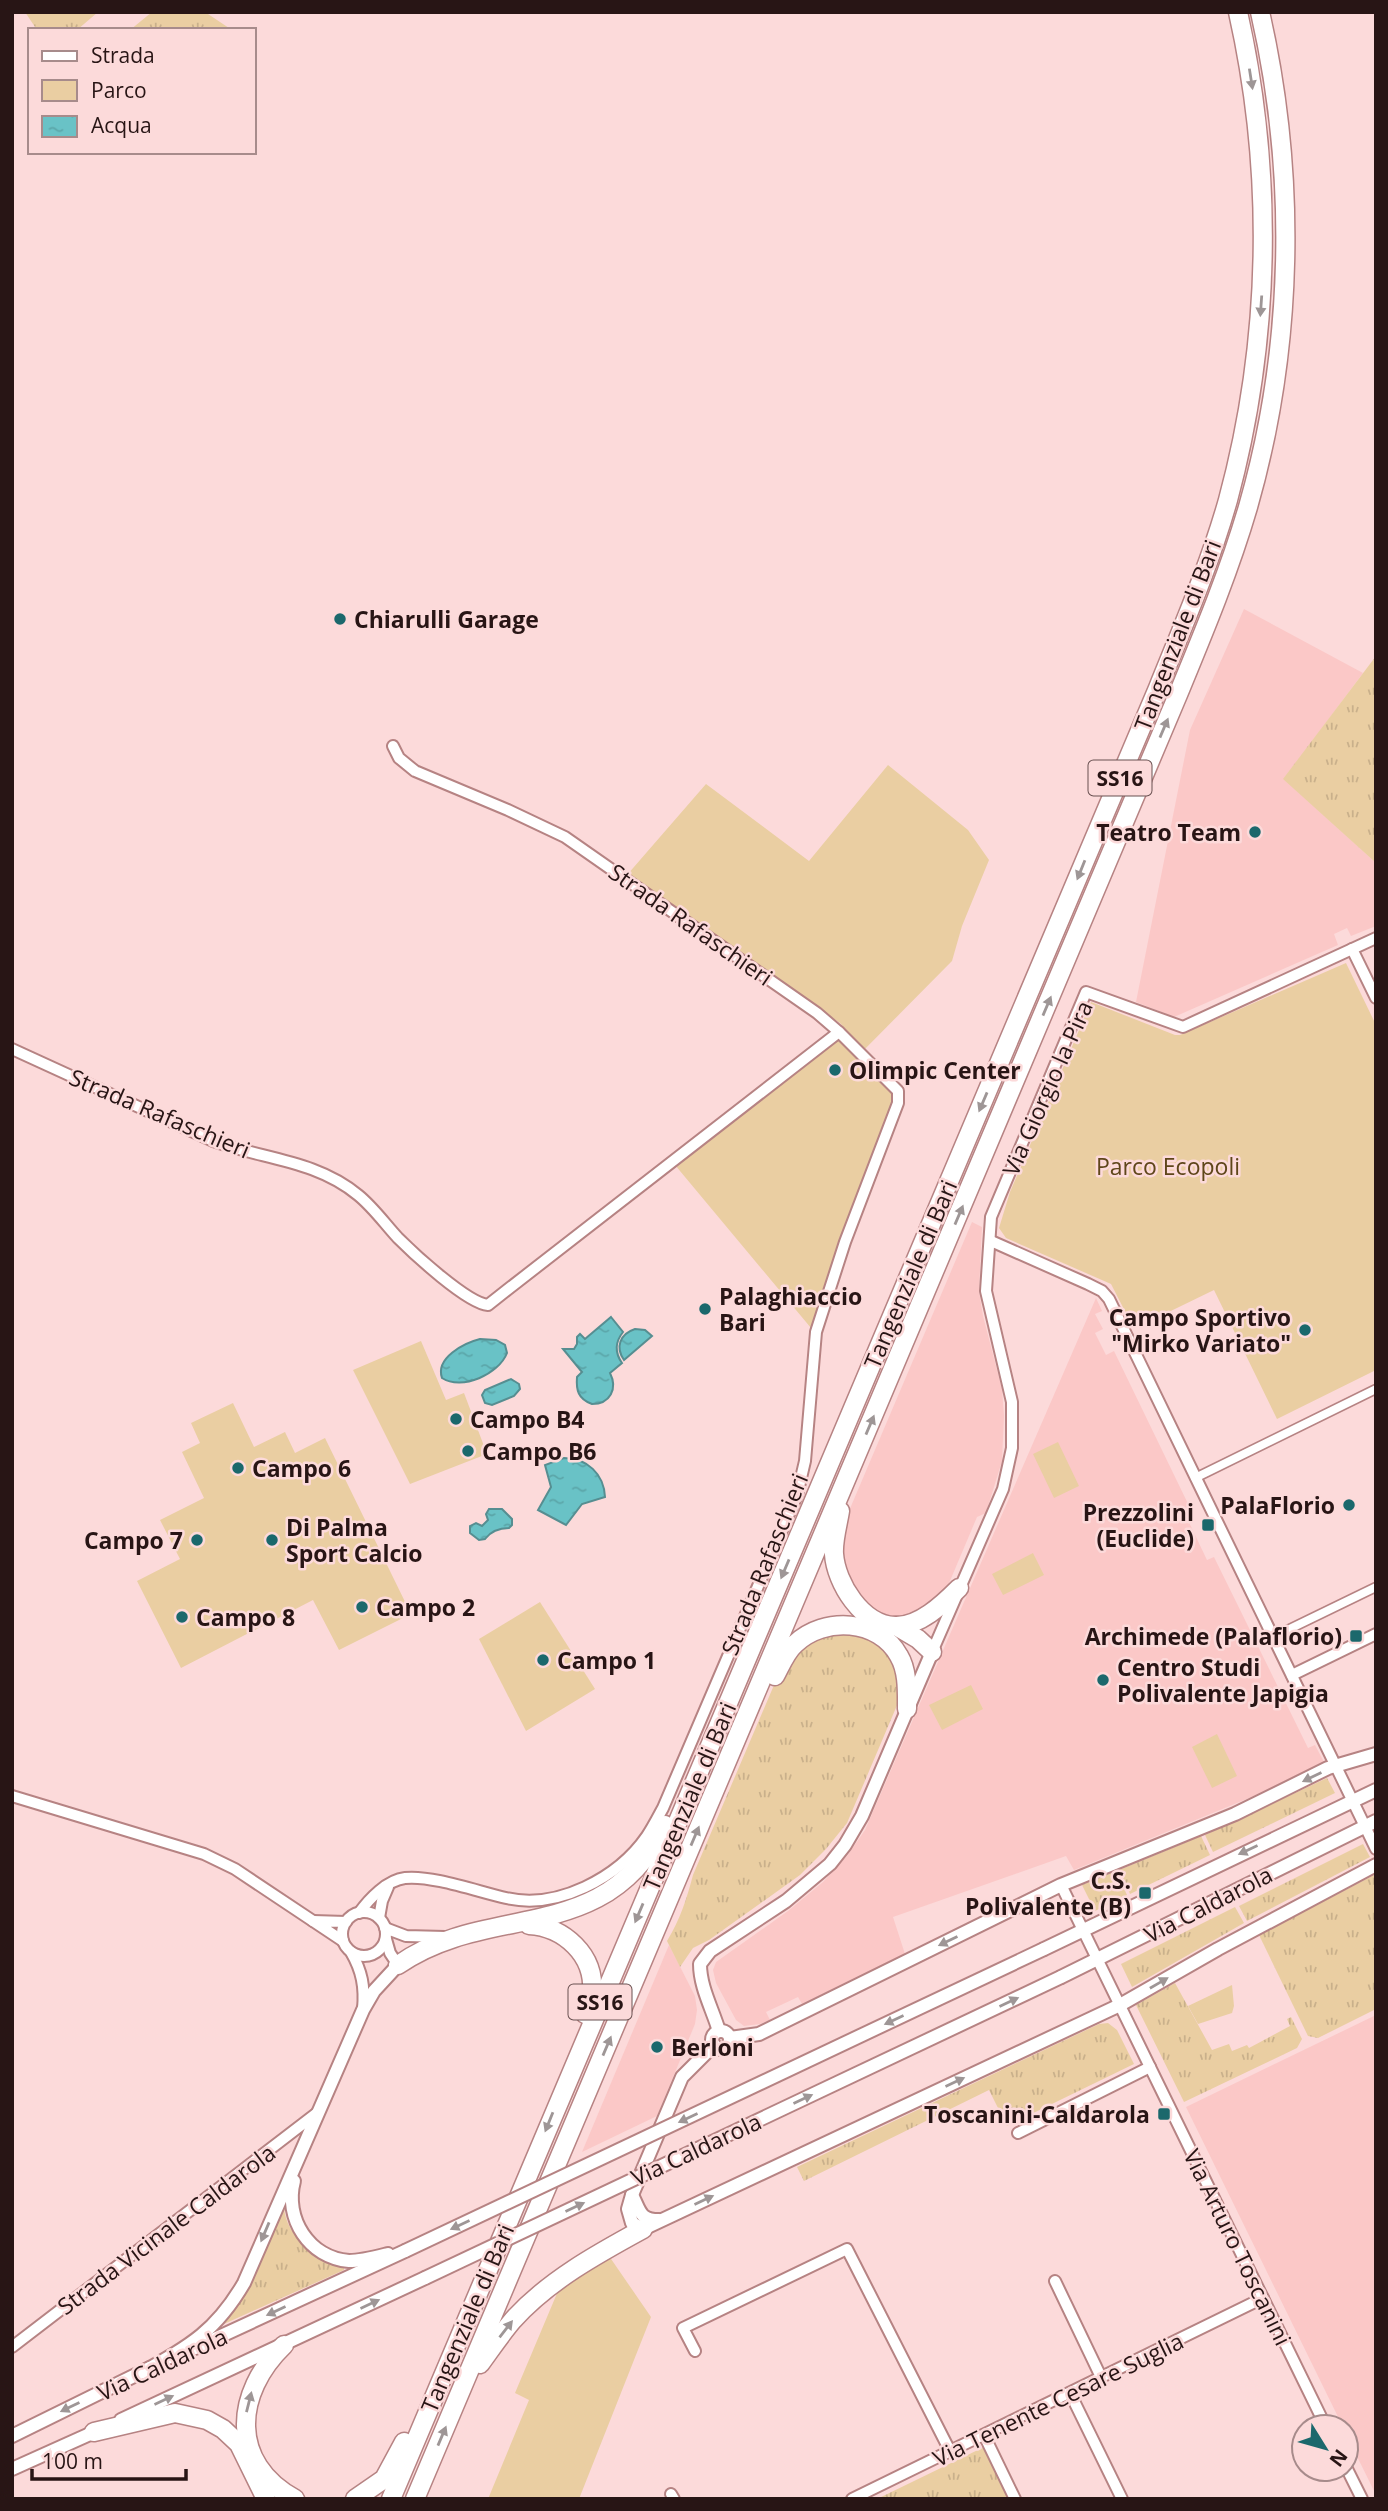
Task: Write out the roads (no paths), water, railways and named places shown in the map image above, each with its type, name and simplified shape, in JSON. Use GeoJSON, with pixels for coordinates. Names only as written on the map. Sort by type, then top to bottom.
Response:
{"type":"FeatureCollection","features":[{"type":"Feature","properties":{"kind":"highway","name":"Tangenziale di Bari"},"geometry":{"type":"LineString","coordinates":[[391,2499],[1195,596],[1227,500],[1251,396],[1258,340],[1263,236],[1260,145],[1238,12]]}},
{"type":"Feature","properties":{"kind":"highway","name":"Tangenziale di Bari"},"geometry":{"type":"LineString","coordinates":[[415,2499],[1212,613],[1248,507],[1261,454],[1273,386],[1284,290],[1285,234],[1278,106],[1260,12]]}},
{"type":"Feature","properties":{"kind":"highway"},"geometry":{"type":"LineString","coordinates":[[843,1487],[834,1552],[838,1575],[850,1597],[864,1612],[880,1622],[896,1626],[918,1639],[932,1652]]}},
{"type":"Feature","properties":{"kind":"highway"},"geometry":{"type":"LineString","coordinates":[[896,1626],[930,1613],[959,1588]]}},
{"type":"Feature","properties":{"kind":"highway"},"geometry":{"type":"LineString","coordinates":[[725,1768],[758,1713],[784,1657],[810,1633],[844,1625],[864,1627],[893,1646],[913,1654],[932,1652]]}},
{"type":"Feature","properties":{"kind":"highway"},"geometry":{"type":"LineString","coordinates":[[893,1646],[901,1659],[906,1679],[907,1709]]}},
{"type":"Feature","properties":{"kind":"highway"},"geometry":{"type":"LineString","coordinates":[[398,1965],[431,1945],[551,1917],[593,1902],[625,1878],[649,1855],[673,1809],[705,1759]]}},
{"type":"Feature","properties":{"kind":"highway"},"geometry":{"type":"LineString","coordinates":[[515,1925],[535,1926],[567,1937],[583,1956],[590,1972],[592,1992],[563,2067],[564,2086]]}},
{"type":"Feature","properties":{"kind":"highway","name":"SS16"},"geometry":{"type":"LineString","coordinates":[[464,2383],[514,2319],[557,2282],[594,2255],[643,2229]]}},
{"type":"Feature","properties":{"kind":"highway"},"geometry":{"type":"LineString","coordinates":[[284,2345],[259,2374],[249,2398],[245,2422],[249,2446],[261,2472],[274,2486],[295,2499]]}},
{"type":"Feature","properties":{"kind":"highway","name":"SS16"},"geometry":{"type":"LineString","coordinates":[[355,2499],[384,2479],[440,2382]]}},
{"type":"Feature","properties":{"kind":"highway"},"geometry":{"type":"LineString","coordinates":[[94,2432],[175,2413],[206,2420],[223,2429],[239,2444],[266,2499]]}},
{"type":"Feature","properties":{"kind":"street","name":"Strada Rafaschieri"},"geometry":{"type":"LineString","coordinates":[[390,1884],[402,1878],[414,1878],[510,1899],[545,1899],[561,1896],[603,1877],[630,1856],[646,1837],[663,1808],[797,1495],[805,1461],[816,1332],[845,1242],[898,1103],[898,1091],[817,1013],[585,849],[541,825],[415,771],[399,758],[393,746]]}},
{"type":"Feature","properties":{"kind":"street","name":"Via Giorgio la Pira"},"geometry":{"type":"LineString","coordinates":[[991,1241],[991,1216],[1086,992],[1183,1027],[1376,938]]}},
{"type":"Feature","properties":{"kind":"street"},"geometry":{"type":"LineString","coordinates":[[1352,949],[1376,998]]}},
{"type":"Feature","properties":{"kind":"street","name":"Strada Rafaschieri"},"geometry":{"type":"LineString","coordinates":[[12,1049],[213,1140],[246,1152],[317,1170],[337,1180],[359,1195],[398,1238],[450,1282],[475,1302],[488,1305],[839,1032]]}},
{"type":"Feature","properties":{"kind":"street"},"geometry":{"type":"LineString","coordinates":[[724,2034],[700,1980],[700,1964],[710,1951],[786,1901],[830,1864],[845,1845],[862,1816],[1003,1489],[1012,1448],[1012,1402],[986,1290],[991,1241],[1088,1284],[1105,1295],[1353,1800],[1370,1823],[1376,1849]]}},
{"type":"Feature","properties":{"kind":"street"},"geometry":{"type":"LineString","coordinates":[[1195,1478],[1376,1389]]}},
{"type":"Feature","properties":{"kind":"street"},"geometry":{"type":"LineString","coordinates":[[1273,1637],[1376,1587]]}},
{"type":"Feature","properties":{"kind":"street"},"geometry":{"type":"LineString","coordinates":[[1292,1675],[1376,1633]]}},
{"type":"Feature","properties":{"kind":"street"},"geometry":{"type":"LineString","coordinates":[[643,2229],[632,2223],[628,2209],[632,2195],[682,2077],[714,2045],[713,2036],[759,2034],[1061,1885],[1235,1814],[1337,1765],[1376,1754]]}},
{"type":"Feature","properties":{"kind":"street","name":"Via Caldarola"},"geometry":{"type":"LineString","coordinates":[[12,2436],[1376,1790]]}},
{"type":"Feature","properties":{"kind":"street"},"geometry":{"type":"LineString","coordinates":[[12,1796],[204,1854],[235,1869],[343,1941],[360,1968],[363,1978],[363,2010]]}},
{"type":"Feature","properties":{"kind":"street","name":"Via Caldarola"},"geometry":{"type":"LineString","coordinates":[[12,2469],[284,2345],[1061,1977],[1370,1823]]}},
{"type":"Feature","properties":{"kind":"street","name":"Via Caldarola"},"geometry":{"type":"LineString","coordinates":[[643,2229],[1120,2006],[1218,1949],[1376,1865]]}},
{"type":"Feature","properties":{"kind":"street"},"geometry":{"type":"LineString","coordinates":[[313,1921],[346,1922],[390,1884]]}},
{"type":"Feature","properties":{"kind":"street"},"geometry":{"type":"LineString","coordinates":[[373,1955],[383,1945],[382,1901],[390,1884]]}},
{"type":"Feature","properties":{"kind":"street","name":"Via Arturo Toscanini"},"geometry":{"type":"LineString","coordinates":[[1061,1885],[1319,2413]]}},
{"type":"Feature","properties":{"kind":"street"},"geometry":{"type":"LineString","coordinates":[[359,1913],[366,1912],[383,1928],[407,1936],[458,1937]]}},
{"type":"Feature","properties":{"kind":"street"},"geometry":{"type":"LineString","coordinates":[[343,1941],[346,1922]]}},
{"type":"Feature","properties":{"kind":"street"},"geometry":{"type":"LineString","coordinates":[[383,1928],[390,1953],[398,1965]]}},
{"type":"Feature","properties":{"kind":"street"},"geometry":{"type":"LineString","coordinates":[[351,1952],[362,1956],[373,1955],[398,1965]]}},
{"type":"Feature","properties":{"kind":"street"},"geometry":{"type":"LineString","coordinates":[[143,2372],[203,2335],[218,2322],[233,2302],[244,2283],[363,2010],[374,1991],[398,1965]]}},
{"type":"Feature","properties":{"kind":"street"},"geometry":{"type":"LineString","coordinates":[[1018,2133],[1150,2067]]}},
{"type":"Feature","properties":{"kind":"street","name":"Strada Vicinale Caldarola"},"geometry":{"type":"LineString","coordinates":[[12,2347],[320,2112]]}},
{"type":"Feature","properties":{"kind":"street"},"geometry":{"type":"LineString","coordinates":[[304,2148],[290,2195],[293,2214],[300,2231],[313,2247],[349,2261],[405,2251]]}},
{"type":"Feature","properties":{"kind":"street"},"geometry":{"type":"LineString","coordinates":[[632,2195],[643,2216],[647,2219],[663,2220]]}},
{"type":"Feature","properties":{"kind":"street"},"geometry":{"type":"LineString","coordinates":[[695,2351],[683,2328],[847,2249],[950,2451]]}},
{"type":"Feature","properties":{"kind":"street"},"geometry":{"type":"LineString","coordinates":[[1055,2281],[1101,2377]]}},
{"type":"Feature","properties":{"kind":"street","name":"Via Tenente Cesare Suglia"},"geometry":{"type":"LineString","coordinates":[[852,2499],[1263,2298]]}},
{"type":"Feature","properties":{"kind":"street"},"geometry":{"type":"LineString","coordinates":[[1070,2392],[1122,2499]]}},
{"type":"Feature","properties":{"kind":"street"},"geometry":{"type":"LineString","coordinates":[[984,2435],[1015,2499]]}},
{"type":"Feature","properties":{"kind":"street"},"geometry":{"type":"LineString","coordinates":[[1354,2483],[1362,2499]]}},
{"type":"Feature","properties":{"kind":"water"},"geometry":{"type":"Polygon","coordinates":[[[611,1317],[623,1332],[617,1348],[622,1363],[610,1373],[613,1385],[611,1394],[604,1401],[592,1404],[579,1394],[577,1377],[582,1372],[563,1349],[574,1349],[580,1334],[585,1339],[611,1317]]]}},
{"type":"Feature","properties":{"kind":"water"},"geometry":{"type":"Polygon","coordinates":[[[635,1329],[645,1330],[652,1336],[624,1360],[620,1342],[626,1334],[635,1329]]]}},
{"type":"Feature","properties":{"kind":"water"},"geometry":{"type":"Polygon","coordinates":[[[480,1339],[496,1340],[505,1345],[507,1353],[503,1361],[488,1374],[469,1381],[450,1382],[442,1378],[443,1364],[452,1352],[480,1339]]]}},
{"type":"Feature","properties":{"kind":"water"},"geometry":{"type":"Polygon","coordinates":[[[511,1379],[519,1384],[520,1389],[514,1396],[492,1405],[485,1403],[482,1395],[485,1390],[511,1379]]]}},
{"type":"Feature","properties":{"kind":"water"},"geometry":{"type":"Polygon","coordinates":[[[564,1458],[580,1461],[593,1469],[601,1481],[605,1497],[582,1504],[566,1525],[538,1510],[551,1487],[545,1465],[564,1458]]]}},
{"type":"Feature","properties":{"kind":"water"},"geometry":{"type":"Polygon","coordinates":[[[489,1509],[502,1509],[512,1519],[512,1525],[479,1540],[470,1533],[470,1526],[476,1523],[482,1526],[488,1520],[486,1514],[489,1509]]]}},
{"type":"Feature","properties":{"kind":"place","name":"Chiarulli Garage"},"geometry":{"type":"Point","coordinates":[340,619]}},
{"type":"Feature","properties":{"kind":"place","name":"Teatro Team"},"geometry":{"type":"Point","coordinates":[1255,832]}},
{"type":"Feature","properties":{"kind":"place","name":"Olimpic Center"},"geometry":{"type":"Point","coordinates":[835,1070]}},
{"type":"Feature","properties":{"kind":"place","name":"Palaghiaccio Bari"},"geometry":{"type":"Point","coordinates":[705,1309]}},
{"type":"Feature","properties":{"kind":"place","name":"Campo Sportivo \"Mirko Variato\""},"geometry":{"type":"Point","coordinates":[1305,1330]}},
{"type":"Feature","properties":{"kind":"place","name":"Campo B4"},"geometry":{"type":"Point","coordinates":[456,1419]}},
{"type":"Feature","properties":{"kind":"place","name":"Campo B6"},"geometry":{"type":"Point","coordinates":[468,1451]}},
{"type":"Feature","properties":{"kind":"place","name":"Campo 6"},"geometry":{"type":"Point","coordinates":[238,1468]}},
{"type":"Feature","properties":{"kind":"place","name":"PalaFlorio"},"geometry":{"type":"Point","coordinates":[1349,1505]}},
{"type":"Feature","properties":{"kind":"place","name":"Prezzolini (Euclide)"},"geometry":{"type":"Point","coordinates":[1208,1525]}},
{"type":"Feature","properties":{"kind":"place","name":"Campo 7"},"geometry":{"type":"Point","coordinates":[197,1540]}},
{"type":"Feature","properties":{"kind":"place","name":"Di Palma Sport Calcio"},"geometry":{"type":"Point","coordinates":[272,1540]}},
{"type":"Feature","properties":{"kind":"place","name":"Campo 2"},"geometry":{"type":"Point","coordinates":[362,1607]}},
{"type":"Feature","properties":{"kind":"place","name":"Campo 8"},"geometry":{"type":"Point","coordinates":[182,1617]}},
{"type":"Feature","properties":{"kind":"place","name":"Archimede (Palaflorio)"},"geometry":{"type":"Point","coordinates":[1356,1636]}},
{"type":"Feature","properties":{"kind":"place","name":"Campo 1"},"geometry":{"type":"Point","coordinates":[543,1660]}},
{"type":"Feature","properties":{"kind":"place","name":"Centro Studi Polivalente Japigia"},"geometry":{"type":"Point","coordinates":[1103,1680]}},
{"type":"Feature","properties":{"kind":"place","name":"C.S. Polivalente (B)"},"geometry":{"type":"Point","coordinates":[1145,1893]}},
{"type":"Feature","properties":{"kind":"place","name":"Berloni"},"geometry":{"type":"Point","coordinates":[657,2047]}},
{"type":"Feature","properties":{"kind":"place","name":"Toscanini-Caldarola"},"geometry":{"type":"Point","coordinates":[1164,2114]}},
{"type":"Feature","properties":{"kind":"park label","name":"Parco Ecopoli"},"geometry":{"type":"Point","coordinates":[1168,1166]}}]}
